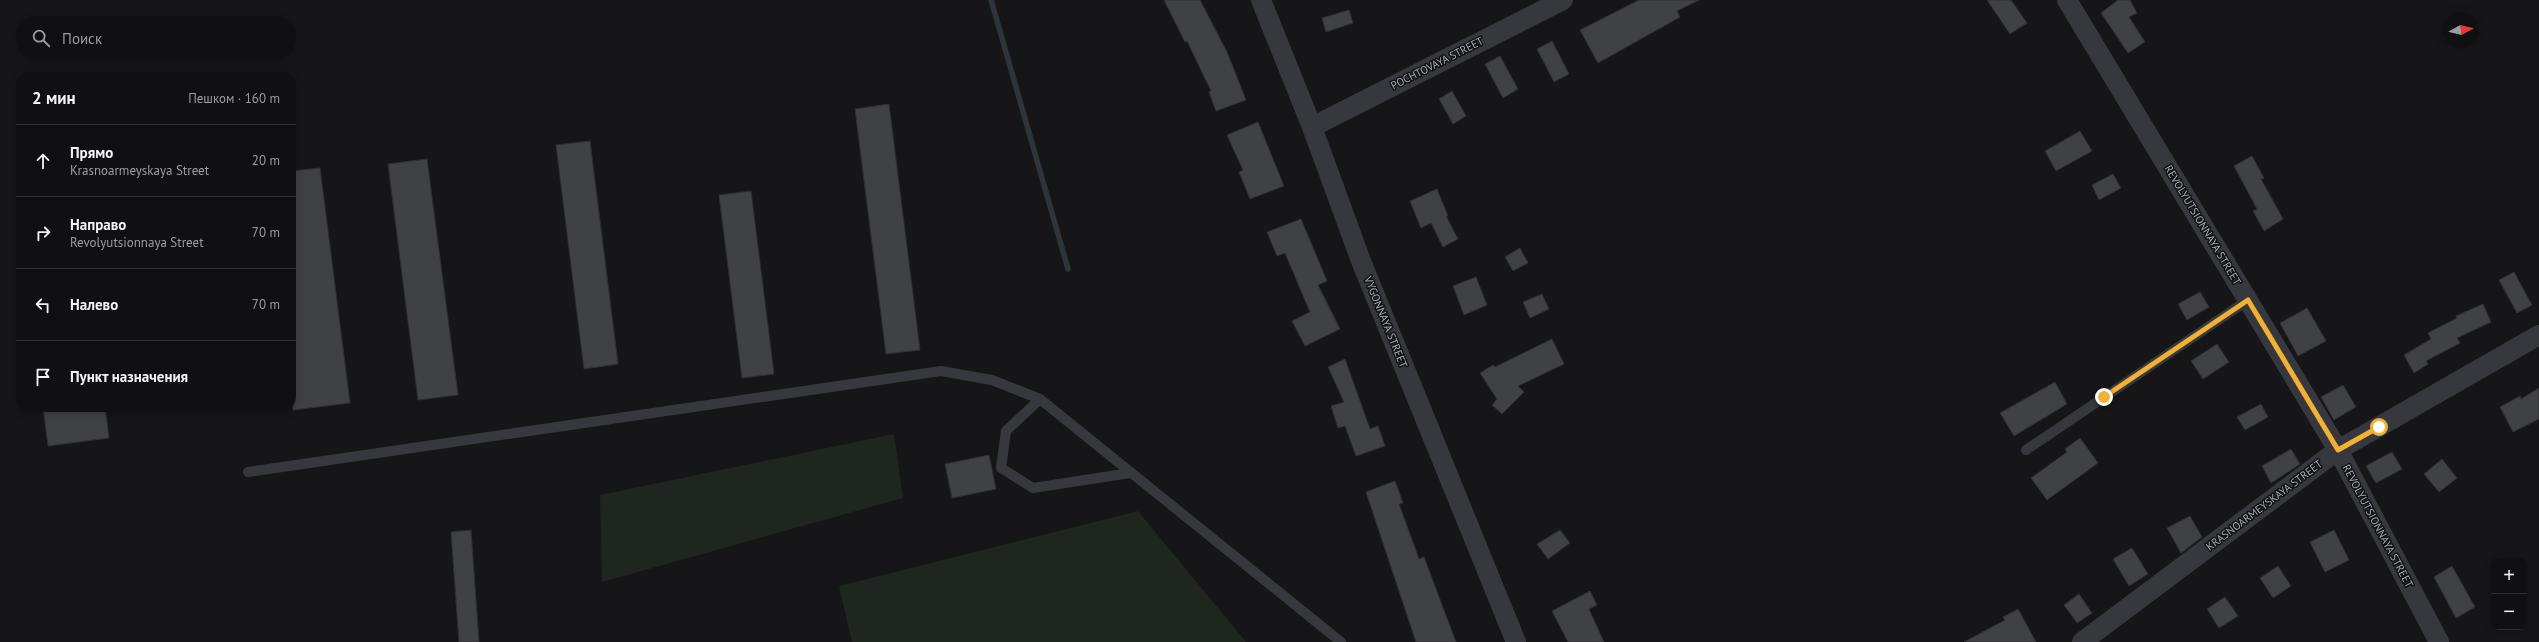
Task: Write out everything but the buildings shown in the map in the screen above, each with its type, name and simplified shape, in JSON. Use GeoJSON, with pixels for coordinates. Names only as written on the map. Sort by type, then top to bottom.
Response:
{"type":"FeatureCollection","features":[{"type":"Feature","properties":{"kind":"street","name":"VYGONNAYA STREET"},"geometry":{"type":"LineString","coordinates":[[1261,0],[1312,127],[1361,261],[1516,642]]}},
{"type":"Feature","properties":{"kind":"street","name":"POCHTOVAYA STREET"},"geometry":{"type":"LineString","coordinates":[[1312,127],[1563,0]]}},
{"type":"Feature","properties":{"kind":"street","name":"REVOLYUTSIONNAYA STREET"},"geometry":{"type":"LineString","coordinates":[[2068,0],[2338,450],[2439,642]]}},
{"type":"Feature","properties":{"kind":"street","name":"KRASNOARMEYSKAYA STREET"},"geometry":{"type":"LineString","coordinates":[[2082,642],[2338,450],[2539,335]]}},
{"type":"Feature","properties":{"kind":"lane"},"geometry":{"type":"LineString","coordinates":[[2026,450],[2248,300]]}},
{"type":"Feature","properties":{"kind":"lane"},"geometry":{"type":"LineString","coordinates":[[248,472],[941,371],[992,380],[1040,400],[1341,642]]}},
{"type":"Feature","properties":{"kind":"lane"},"geometry":{"type":"LineString","coordinates":[[1040,400],[1006,432],[1001,468],[1033,488],[1130,473]]}},
{"type":"Feature","properties":{"kind":"shaded area"},"geometry":{"type":"Polygon","coordinates":[[[894,434],[903,498],[602,582],[600,495],[894,434]]]}},
{"type":"Feature","properties":{"kind":"shaded area"},"geometry":{"type":"Polygon","coordinates":[[[1138,511],[1246,642],[852,642],[839,586],[1138,511]]]}},
{"type":"Feature","properties":{"kind":"waterway"},"geometry":{"type":"LineString","coordinates":[[991,0],[1068,269]]}},
{"type":"Feature","properties":{"kind":"route"},"geometry":{"type":"LineString","coordinates":[[2104,397],[2248,300],[2338,450],[2379,427]]}}]}
